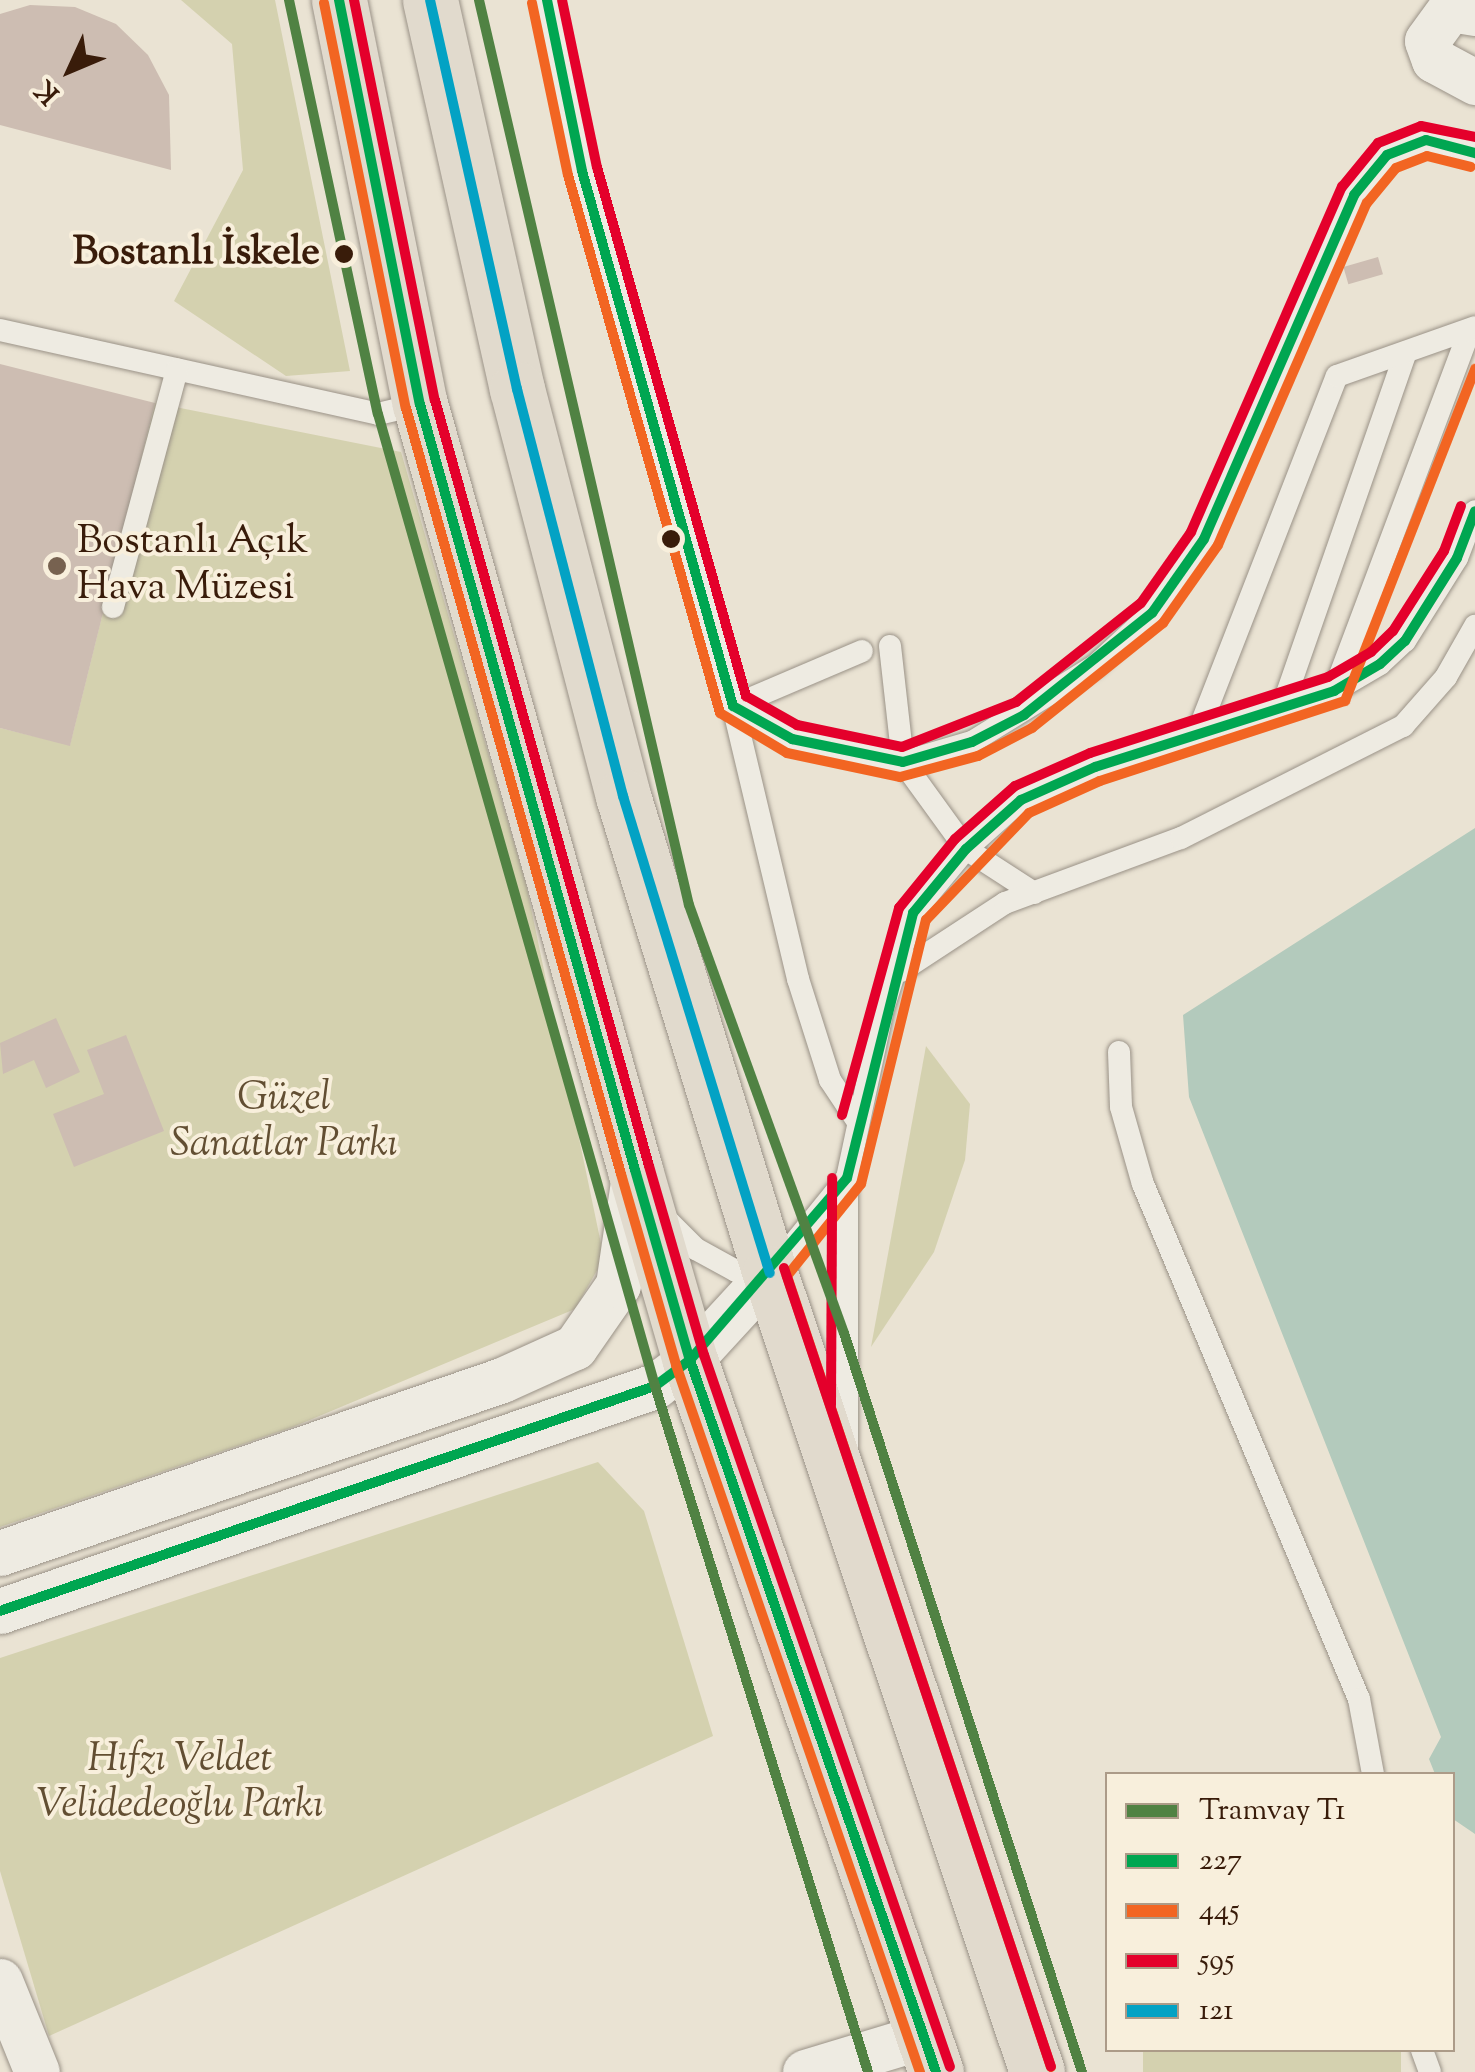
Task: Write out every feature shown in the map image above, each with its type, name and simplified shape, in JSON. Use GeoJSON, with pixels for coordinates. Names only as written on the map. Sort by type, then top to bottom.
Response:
{"type":"FeatureCollection","features":[{"type":"Feature","properties":{"kind":"main road"},"geometry":{"type":"LineString","coordinates":[[339,0],[420,404],[635,1170],[690,1360],[930,2054]]}},
{"type":"Feature","properties":{"kind":"main road"},"geometry":{"type":"LineString","coordinates":[[400,0],[460,138]]}},
{"type":"Feature","properties":{"kind":"main road"},"geometry":{"type":"LineString","coordinates":[[430,0],[460,138],[623,796],[770,1273],[1037,2072]]}},
{"type":"Feature","properties":{"kind":"street"},"geometry":{"type":"LineString","coordinates":[[1475,14],[1450,9],[1427,42],[1434,60],[1475,82]]}},
{"type":"Feature","properties":{"kind":"street"},"geometry":{"type":"LineString","coordinates":[[0,1553],[502,1380],[575,1347],[624,1268],[635,1170]]}},
{"type":"Feature","properties":{"kind":"street"},"geometry":{"type":"LineString","coordinates":[[0,1611],[655,1386],[690,1360],[770,1273]]}},
{"type":"Feature","properties":{"kind":"street"},"geometry":{"type":"LineString","coordinates":[[0,1981],[37,2072]]}},
{"type":"Feature","properties":{"kind":"street"},"geometry":{"type":"LineString","coordinates":[[817,2070],[930,2054]]}},
{"type":"Feature","properties":{"kind":"lane"},"geometry":{"type":"LineString","coordinates":[[546,0],[582,171],[733,706],[798,978],[830,1080],[856,1119]]}},
{"type":"Feature","properties":{"kind":"lane"},"geometry":{"type":"LineString","coordinates":[[733,706],[792,739],[903,762],[972,742],[1024,715],[1152,613],[1204,539],[1354,195],[1388,155],[1426,140],[1475,153]]}},
{"type":"Feature","properties":{"kind":"lane"},"geometry":{"type":"LineString","coordinates":[[1198,732],[1337,376],[1472,329]]}},
{"type":"Feature","properties":{"kind":"lane"},"geometry":{"type":"LineString","coordinates":[[1334,691],[1472,329]]}},
{"type":"Feature","properties":{"kind":"lane"},"geometry":{"type":"LineString","coordinates":[[0,330],[378,414],[420,404]]}},
{"type":"Feature","properties":{"kind":"lane"},"geometry":{"type":"LineString","coordinates":[[1284,702],[1405,354]]}},
{"type":"Feature","properties":{"kind":"lane"},"geometry":{"type":"LineString","coordinates":[[113,607],[178,368]]}},
{"type":"Feature","properties":{"kind":"lane"},"geometry":{"type":"LineString","coordinates":[[849,1500],[848,1178],[856,1119],[901,970],[913,913],[966,849],[1021,800],[1284,702],[1334,691],[1405,641],[1457,558],[1475,511]]}},
{"type":"Feature","properties":{"kind":"lane"},"geometry":{"type":"LineString","coordinates":[[901,970],[970,920],[1181,838],[1403,726],[1446,677],[1475,626]]}},
{"type":"Feature","properties":{"kind":"lane"},"geometry":{"type":"LineString","coordinates":[[890,646],[903,762],[966,849],[1034,893]]}},
{"type":"Feature","properties":{"kind":"lane"},"geometry":{"type":"LineString","coordinates":[[733,706],[862,651]]}},
{"type":"Feature","properties":{"kind":"lane"},"geometry":{"type":"LineString","coordinates":[[1119,1052],[1122,1106],[1143,1184],[1359,1699],[1374,1772]]}},
{"type":"Feature","properties":{"kind":"lane"},"geometry":{"type":"LineString","coordinates":[[635,1170],[696,1249],[736,1271],[770,1273],[848,1178]]}},
{"type":"Feature","properties":{"kind":"green space"},"geometry":{"type":"Polygon","coordinates":[[[181,0],[275,0],[350,371],[286,376],[174,301],[243,170],[232,44],[181,0]]]}},
{"type":"Feature","properties":{"kind":"green space","name":"Güzel Sanatlar Parkı"},"geometry":{"type":"Polygon","coordinates":[[[155,403],[401,452],[526,884],[604,1258],[575,1309],[293,1427],[0,1527],[0,728],[70,745],[155,403]]]}},
{"type":"Feature","properties":{"kind":"green space"},"geometry":{"type":"Polygon","coordinates":[[[926,1046],[970,1104],[965,1160],[934,1252],[871,1347],[926,1046]]]}},
{"type":"Feature","properties":{"kind":"green space","name":"Hıfzı Veldet Velidedeoğlu Parkı"},"geometry":{"type":"Polygon","coordinates":[[[598,1462],[644,1511],[713,1736],[49,2036],[0,1871],[0,1658],[598,1462]]]}},
{"type":"Feature","properties":{"kind":"green space"},"geometry":{"type":"Polygon","coordinates":[[[1143,2052],[1401,2052],[1401,2072],[1143,2072],[1143,2052]]]}},
{"type":"Feature","properties":{"kind":"shaded area"},"geometry":{"type":"Polygon","coordinates":[[[1475,828],[1475,1834],[1455,1820],[1455,1772],[1434,1772],[1429,1759],[1441,1737],[1189,1097],[1183,1015],[1475,828]]]}},
{"type":"Feature","properties":{"kind":"building"},"geometry":{"type":"Polygon","coordinates":[[[30,5],[75,7],[116,24],[148,55],[169,95],[171,170],[0,125],[0,14],[30,5]]]}},
{"type":"Feature","properties":{"kind":"building"},"geometry":{"type":"Polygon","coordinates":[[[1378,257],[1383,274],[1348,284],[1343,267],[1378,257]]]}},
{"type":"Feature","properties":{"kind":"building","name":"Bostanlı Açık Hava Müzesi"},"geometry":{"type":"Polygon","coordinates":[[[0,364],[155,403],[70,746],[0,728],[0,364]]]}},
{"type":"Feature","properties":{"kind":"building"},"geometry":{"type":"Polygon","coordinates":[[[56,1018],[80,1072],[46,1088],[34,1060],[3,1074],[0,1043],[56,1018]]]}},
{"type":"Feature","properties":{"kind":"building"},"geometry":{"type":"Polygon","coordinates":[[[126,1035],[164,1131],[74,1167],[53,1114],[104,1094],[87,1050],[126,1035]]]}},
{"type":"Feature","properties":{"kind":"tram line","name":"T1"},"geometry":{"type":"LineString","coordinates":[[289,0],[378,414],[655,1386],[868,2072]]}},
{"type":"Feature","properties":{"kind":"tram line","name":"T1"},"geometry":{"type":"LineString","coordinates":[[479,0],[689,905],[844,1333],[1082,2072]]}},
{"type":"Feature","properties":{"kind":"transit line","name":"227"},"geometry":{"type":"LineString","coordinates":[[339,0],[420,404],[635,1170],[690,1360],[936,2072]]}},
{"type":"Feature","properties":{"kind":"transit line","name":"595"},"geometry":{"type":"LineString","coordinates":[[354,0],[435,400],[649,1166],[704,1355],[950,2067]]}},
{"type":"Feature","properties":{"kind":"transit line","name":"121"},"geometry":{"type":"LineString","coordinates":[[430,0],[517,389],[623,796],[770,1273]]}},
{"type":"Feature","properties":{"kind":"transit line","name":"227"},"geometry":{"type":"LineString","coordinates":[[547,0],[582,171],[733,706],[792,739],[903,762],[972,742],[1024,715],[1152,613],[1204,539],[1354,195],[1387,155],[1426,140],[1475,153]]}},
{"type":"Feature","properties":{"kind":"transit line","name":"595"},"geometry":{"type":"LineString","coordinates":[[562,0],[597,167],[746,696],[797,725],[902,747],[1016,702],[1141,603],[1191,532],[1342,187],[1378,143],[1421,126],[1475,137]]}},
{"type":"Feature","properties":{"kind":"transit line","name":"445"},"geometry":{"type":"LineString","coordinates":[[324,3],[406,408],[676,1365],[920,2072]]}},
{"type":"Feature","properties":{"kind":"transit line","name":"445"},"geometry":{"type":"LineString","coordinates":[[532,3],[568,175],[720,713],[787,753],[900,777],[978,756],[1032,728],[1163,623],[1218,545],[1367,203],[1396,168],[1427,156],[1471,167]]}},
{"type":"Feature","properties":{"kind":"transit line","name":"445"},"geometry":{"type":"LineString","coordinates":[[1051,2067],[787,1276],[861,1184],[926,920],[1029,813],[1100,781],[1345,701],[1475,369]]}},
{"type":"Feature","properties":{"kind":"transit line","name":"595"},"geometry":{"type":"LineString","coordinates":[[842,1115],[899,908],[955,839],[1015,786],[1090,753],[1328,677],[1371,652],[1393,631],[1444,551],[1461,506]]}},
{"type":"Feature","properties":{"kind":"transit line","name":"227"},"geometry":{"type":"LineString","coordinates":[[0,1611],[655,1386],[690,1360],[847,1178],[913,913],[966,849],[1021,800],[1095,767],[1334,691],[1380,664],[1405,641],[1457,558],[1475,511]]}},
{"type":"Feature","properties":{"kind":"transit line","name":"595"},"geometry":{"type":"LineString","coordinates":[[831,1405],[832,1178]]}},
{"type":"Feature","properties":{"kind":"transit line","name":"595"},"geometry":{"type":"LineString","coordinates":[[784,1268],[1051,2067]]}},
{"type":"Feature","properties":{"kind":"place","name":"Bostanlı İskele"},"geometry":{"type":"Point","coordinates":[344,254]}},
{"type":"Feature","properties":{"kind":"place","name":"Bostanlı Açık Hava Müzesi"},"geometry":{"type":"Point","coordinates":[57,566]}}]}
